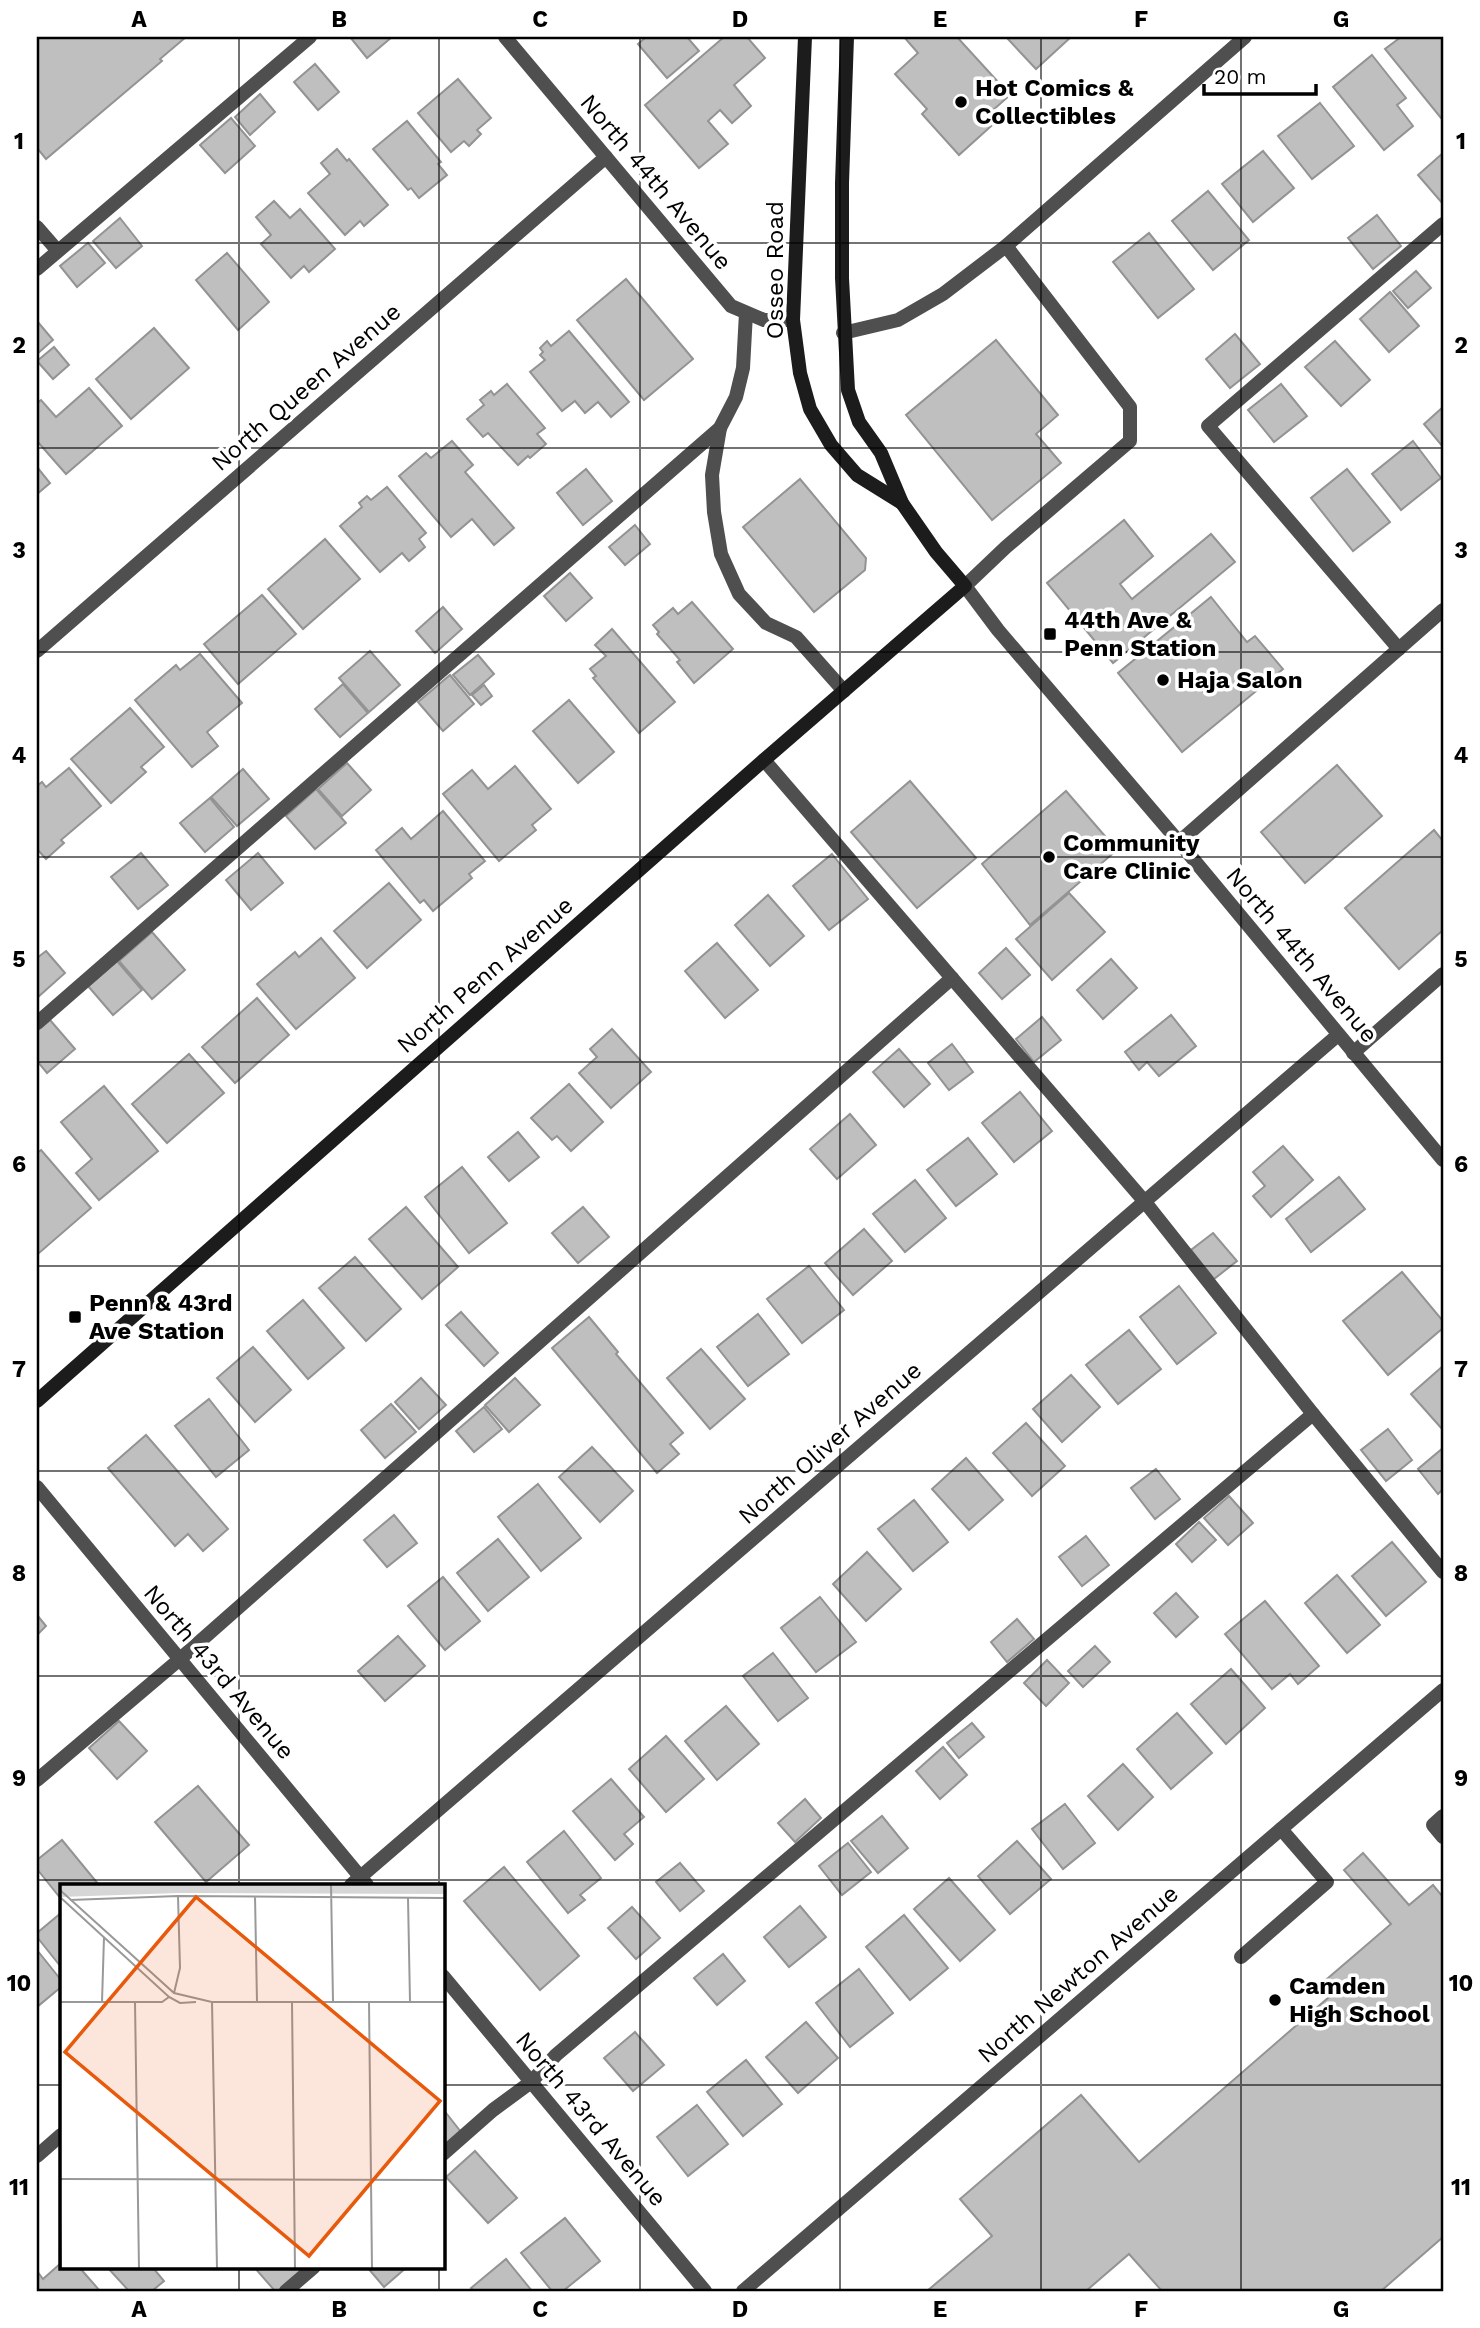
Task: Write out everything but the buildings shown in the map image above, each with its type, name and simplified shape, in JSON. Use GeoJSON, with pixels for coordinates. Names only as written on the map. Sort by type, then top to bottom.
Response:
{"type":"FeatureCollection","features":[{"type":"Feature","properties":{"kind":"main road","name":"Osseo Road"},"geometry":{"type":"LineString","coordinates":[[805,37],[793,320],[800,373],[810,409],[831,445],[857,475],[902,503]]}},
{"type":"Feature","properties":{"kind":"main road","name":"Osseo Road"},"geometry":{"type":"LineString","coordinates":[[847,37],[842,183],[843,333],[848,390],[859,422],[881,453],[902,503],[936,552],[965,586]]}},
{"type":"Feature","properties":{"kind":"main road","name":"North Penn Avenue"},"geometry":{"type":"LineString","coordinates":[[37,1401],[965,586]]}},
{"type":"Feature","properties":{"kind":"street"},"geometry":{"type":"LineString","coordinates":[[37,269],[310,37]]}},
{"type":"Feature","properties":{"kind":"street","name":"North 44th Avenue"},"geometry":{"type":"LineString","coordinates":[[505,37],[731,306],[764,320],[793,320]]}},
{"type":"Feature","properties":{"kind":"street"},"geometry":{"type":"LineString","coordinates":[[843,333],[898,320],[943,293],[1006,246],[1245,37]]}},
{"type":"Feature","properties":{"kind":"street","name":"North Queen Avenue"},"geometry":{"type":"LineString","coordinates":[[37,651],[606,157]]}},
{"type":"Feature","properties":{"kind":"street"},"geometry":{"type":"LineString","coordinates":[[1399,649],[1208,426],[1443,224]]}},
{"type":"Feature","properties":{"kind":"street"},"geometry":{"type":"LineString","coordinates":[[37,227],[57,250]]}},
{"type":"Feature","properties":{"kind":"street"},"geometry":{"type":"LineString","coordinates":[[965,586],[1006,547],[1130,441],[1130,407],[1006,246]]}},
{"type":"Feature","properties":{"kind":"street"},"geometry":{"type":"LineString","coordinates":[[746,313],[743,368],[736,397],[720,428],[712,475],[714,512],[721,554],[739,594],[766,623],[796,637],[844,691]]}},
{"type":"Feature","properties":{"kind":"street"},"geometry":{"type":"LineString","coordinates":[[37,1023],[720,428]]}},
{"type":"Feature","properties":{"kind":"street","name":"North 44th Avenue"},"geometry":{"type":"LineString","coordinates":[[965,586],[998,630],[1179,842],[1443,1160]]}},
{"type":"Feature","properties":{"kind":"street"},"geometry":{"type":"LineString","coordinates":[[1179,842],[1443,610]]}},
{"type":"Feature","properties":{"kind":"street"},"geometry":{"type":"LineString","coordinates":[[764,760],[1144,1202],[1443,1572]]}},
{"type":"Feature","properties":{"kind":"street"},"geometry":{"type":"LineString","coordinates":[[1353,1053],[1443,974]]}},
{"type":"Feature","properties":{"kind":"street"},"geometry":{"type":"LineString","coordinates":[[37,1780],[180,1658],[952,978]]}},
{"type":"Feature","properties":{"kind":"street","name":"North Oliver Avenue"},"geometry":{"type":"LineString","coordinates":[[359,1883],[1338,1035]]}},
{"type":"Feature","properties":{"kind":"street"},"geometry":{"type":"LineString","coordinates":[[444,2153],[493,2110],[531,2082],[556,2055],[1313,1414]]}},
{"type":"Feature","properties":{"kind":"street","name":"North 43rd Avenue"},"geometry":{"type":"LineString","coordinates":[[37,1487],[180,1658],[359,1883]]}},
{"type":"Feature","properties":{"kind":"street","name":"North Newton Avenue"},"geometry":{"type":"LineString","coordinates":[[743,2291],[1443,1690]]}},
{"type":"Feature","properties":{"kind":"street"},"geometry":{"type":"LineString","coordinates":[[1443,1816],[1433,1825],[1443,1838]]}},
{"type":"Feature","properties":{"kind":"street"},"geometry":{"type":"LineString","coordinates":[[1241,1956],[1327,1882],[1281,1829]]}},
{"type":"Feature","properties":{"kind":"street","name":"North 43rd Avenue"},"geometry":{"type":"LineString","coordinates":[[444,1977],[705,2291]]}},
{"type":"Feature","properties":{"kind":"street"},"geometry":{"type":"LineString","coordinates":[[37,2157],[60,2136]]}},
{"type":"Feature","properties":{"kind":"street"},"geometry":{"type":"LineString","coordinates":[[286,2291],[313,2268]]}},
{"type":"Feature","properties":{"kind":"place","name":"Hot Comics & Collectibles"},"geometry":{"type":"Point","coordinates":[961,102]}},
{"type":"Feature","properties":{"kind":"place","name":"44th Ave & Penn Station"},"geometry":{"type":"Point","coordinates":[1050,634]}},
{"type":"Feature","properties":{"kind":"place","name":"Haja Salon"},"geometry":{"type":"Point","coordinates":[1163,680]}},
{"type":"Feature","properties":{"kind":"place","name":"Community Care Clinic"},"geometry":{"type":"Point","coordinates":[1049,857]}},
{"type":"Feature","properties":{"kind":"place","name":"Penn & 43rd Ave Station"},"geometry":{"type":"Point","coordinates":[75,1317]}},
{"type":"Feature","properties":{"kind":"place","name":"Camden High School"},"geometry":{"type":"Point","coordinates":[1275,2000]}}]}
